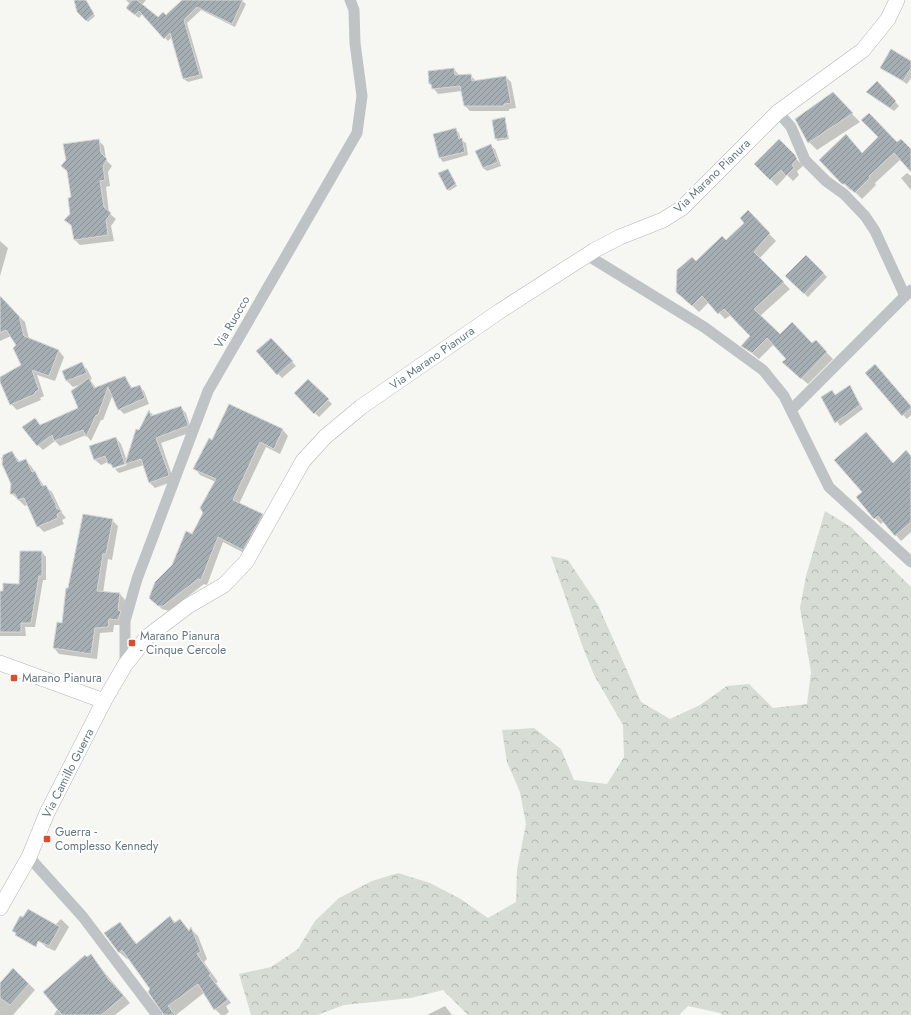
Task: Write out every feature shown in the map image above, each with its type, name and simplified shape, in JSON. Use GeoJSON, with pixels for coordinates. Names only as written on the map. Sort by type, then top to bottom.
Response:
{"type":"FeatureCollection","features":[{"type":"Feature","properties":{"kind":"street","name":"Via Ruocco"},"geometry":{"type":"LineString","coordinates":[[126,665],[125,621],[135,586],[172,482],[208,391],[357,133],[362,96],[355,43],[354,10],[350,0]]}},
{"type":"Feature","properties":{"kind":"street","name":"Via Marano Pianura"},"geometry":{"type":"LineString","coordinates":[[104,701],[126,665],[147,637],[188,606],[224,585],[246,562],[303,461],[325,437],[361,407],[500,311],[587,255],[620,238],[663,220],[682,208],[778,112],[862,50],[888,19],[897,0]]}},
{"type":"Feature","properties":{"kind":"street"},"geometry":{"type":"LineString","coordinates":[[778,112],[791,127],[805,160],[826,181],[844,194],[865,216],[875,231],[908,293],[791,410]]}},
{"type":"Feature","properties":{"kind":"street"},"geometry":{"type":"LineString","coordinates":[[587,255],[704,327],[735,348],[763,370],[784,396],[829,487],[911,562]]}},
{"type":"Feature","properties":{"kind":"street"},"geometry":{"type":"LineString","coordinates":[[0,663],[104,701]]}},
{"type":"Feature","properties":{"kind":"street","name":"Via Camillo Guerra"},"geometry":{"type":"LineString","coordinates":[[0,908],[29,857],[47,813],[104,701]]}},
{"type":"Feature","properties":{"kind":"street"},"geometry":{"type":"LineString","coordinates":[[29,857],[83,917],[157,1015]]}},
{"type":"Feature","properties":{"kind":"green space"},"geometry":{"type":"Polygon","coordinates":[[[825,511],[851,527],[911,587],[911,1015],[723,1015],[688,1006],[679,1015],[468,1015],[443,990],[411,998],[344,1005],[317,1015],[251,1015],[239,974],[271,967],[298,949],[315,921],[339,898],[372,881],[398,873],[430,883],[459,898],[488,918],[516,902],[517,869],[526,824],[520,792],[507,762],[502,730],[534,728],[561,749],[574,780],[607,784],[624,757],[623,725],[594,675],[551,556],[568,560],[598,605],[641,702],[670,719],[700,705],[727,686],[749,684],[773,708],[807,704],[811,672],[800,608],[806,576],[825,511]]]}},
{"type":"Feature","properties":{"kind":"building"},"geometry":{"type":"Polygon","coordinates":[[[74,0],[86,0],[94,14],[86,21],[77,12],[74,0]]]}},
{"type":"Feature","properties":{"kind":"building"},"geometry":{"type":"Polygon","coordinates":[[[132,0],[137,0],[158,17],[163,12],[166,15],[182,0],[243,0],[232,24],[197,7],[184,20],[200,75],[183,79],[170,33],[164,39],[139,11],[135,15],[126,8],[132,0]]]}},
{"type":"Feature","properties":{"kind":"building"},"geometry":{"type":"Polygon","coordinates":[[[891,49],[911,61],[911,68],[903,81],[880,68],[891,49]]]}},
{"type":"Feature","properties":{"kind":"building"},"geometry":{"type":"Polygon","coordinates":[[[454,68],[455,75],[471,74],[472,81],[506,76],[511,103],[504,104],[504,106],[464,106],[460,86],[432,89],[431,84],[429,84],[428,71],[454,68]]]}},
{"type":"Feature","properties":{"kind":"building"},"geometry":{"type":"Polygon","coordinates":[[[877,81],[896,101],[890,108],[866,92],[877,81]]]}},
{"type":"Feature","properties":{"kind":"building"},"geometry":{"type":"Polygon","coordinates":[[[833,92],[853,113],[808,143],[795,119],[833,92]]]}},
{"type":"Feature","properties":{"kind":"building"},"geometry":{"type":"Polygon","coordinates":[[[869,113],[897,142],[901,139],[911,149],[911,172],[894,153],[869,176],[870,178],[855,193],[845,184],[842,184],[819,160],[846,134],[862,153],[878,137],[861,120],[869,113]]]}},
{"type":"Feature","properties":{"kind":"building"},"geometry":{"type":"Polygon","coordinates":[[[505,117],[508,138],[495,139],[492,120],[505,117]]]}},
{"type":"Feature","properties":{"kind":"building"},"geometry":{"type":"Polygon","coordinates":[[[456,128],[459,139],[462,138],[465,152],[439,158],[433,134],[456,128]]]}},
{"type":"Feature","properties":{"kind":"building"},"geometry":{"type":"Polygon","coordinates":[[[99,139],[101,153],[107,159],[103,166],[105,180],[100,181],[104,207],[111,213],[106,220],[108,235],[74,240],[71,225],[64,220],[70,214],[68,198],[71,197],[67,171],[61,166],[66,160],[63,144],[99,139]]]}},
{"type":"Feature","properties":{"kind":"building"},"geometry":{"type":"Polygon","coordinates":[[[779,139],[797,159],[792,165],[794,168],[786,176],[781,170],[770,180],[754,164],[779,139]]]}},
{"type":"Feature","properties":{"kind":"building"},"geometry":{"type":"Polygon","coordinates":[[[491,144],[498,162],[483,168],[475,151],[491,144]]]}},
{"type":"Feature","properties":{"kind":"building"},"geometry":{"type":"Polygon","coordinates":[[[448,169],[456,184],[447,190],[438,173],[448,169]]]}},
{"type":"Feature","properties":{"kind":"building"},"geometry":{"type":"Polygon","coordinates":[[[748,210],[770,233],[754,252],[784,282],[754,309],[780,334],[792,322],[812,343],[816,340],[827,352],[801,379],[782,362],[786,359],[767,338],[752,353],[741,346],[750,336],[724,309],[718,314],[702,296],[692,306],[676,292],[677,270],[692,257],[696,261],[722,236],[726,240],[744,223],[740,218],[748,210]]]}},
{"type":"Feature","properties":{"kind":"building"},"geometry":{"type":"Polygon","coordinates":[[[806,255],[824,273],[804,294],[785,276],[806,255]]]}},
{"type":"Feature","properties":{"kind":"building"},"geometry":{"type":"Polygon","coordinates":[[[0,296],[19,316],[24,336],[59,350],[49,376],[32,370],[39,390],[35,392],[35,394],[10,405],[0,382],[0,377],[21,365],[13,348],[16,345],[6,330],[0,333],[0,296]]]}},
{"type":"Feature","properties":{"kind":"building"},"geometry":{"type":"Polygon","coordinates":[[[271,338],[293,361],[277,375],[256,351],[271,338]]]}},
{"type":"Feature","properties":{"kind":"building"},"geometry":{"type":"Polygon","coordinates":[[[82,362],[87,373],[66,381],[62,371],[82,362]]]}},
{"type":"Feature","properties":{"kind":"building"},"geometry":{"type":"Polygon","coordinates":[[[875,364],[911,406],[911,408],[902,416],[865,373],[875,364]]]}},
{"type":"Feature","properties":{"kind":"building"},"geometry":{"type":"Polygon","coordinates":[[[125,376],[131,388],[140,385],[145,398],[118,410],[108,387],[98,415],[96,415],[86,437],[83,430],[54,441],[52,435],[37,446],[22,427],[35,418],[40,425],[78,408],[71,391],[89,378],[94,388],[125,376]]]}},
{"type":"Feature","properties":{"kind":"building"},"geometry":{"type":"Polygon","coordinates":[[[308,379],[329,399],[314,414],[294,393],[308,379]]]}},
{"type":"Feature","properties":{"kind":"building"},"geometry":{"type":"Polygon","coordinates":[[[850,385],[860,405],[835,423],[821,397],[832,390],[835,395],[850,385]]]}},
{"type":"Feature","properties":{"kind":"building"},"geometry":{"type":"Polygon","coordinates":[[[229,404],[283,429],[274,449],[260,442],[233,500],[263,514],[243,550],[218,537],[201,580],[198,579],[163,606],[158,606],[149,598],[155,582],[172,565],[186,531],[192,534],[203,513],[200,508],[216,479],[193,469],[209,438],[212,440],[229,404]]]}},
{"type":"Feature","properties":{"kind":"building"},"geometry":{"type":"Polygon","coordinates":[[[181,406],[188,424],[187,426],[156,438],[169,474],[168,476],[149,483],[141,459],[113,468],[111,464],[108,464],[105,456],[94,460],[89,446],[116,437],[125,464],[136,429],[139,430],[149,410],[151,416],[181,406]]]}},
{"type":"Feature","properties":{"kind":"building"},"geometry":{"type":"Polygon","coordinates":[[[866,432],[893,463],[906,450],[911,456],[911,522],[895,536],[878,516],[874,519],[856,497],[862,492],[834,460],[866,432]]]}},
{"type":"Feature","properties":{"kind":"building"},"geometry":{"type":"Polygon","coordinates":[[[12,451],[18,462],[26,459],[32,472],[35,471],[42,486],[46,485],[56,508],[62,511],[57,514],[58,518],[37,527],[24,498],[18,500],[15,494],[10,494],[11,484],[2,464],[3,455],[12,451]]]}},
{"type":"Feature","properties":{"kind":"building"},"geometry":{"type":"Polygon","coordinates":[[[83,514],[113,519],[106,554],[103,554],[97,591],[120,593],[118,610],[121,611],[118,620],[109,619],[108,627],[95,628],[91,654],[53,648],[57,622],[62,623],[66,588],[68,588],[83,514]]]}},
{"type":"Feature","properties":{"kind":"building"},"geometry":{"type":"Polygon","coordinates":[[[20,551],[42,551],[42,576],[39,576],[31,623],[21,623],[21,632],[0,632],[0,591],[3,591],[3,583],[19,584],[20,551]]]}},
{"type":"Feature","properties":{"kind":"building"},"geometry":{"type":"Polygon","coordinates":[[[28,909],[60,927],[49,946],[38,941],[36,947],[15,935],[16,933],[12,931],[20,916],[23,917],[28,909]]]}},
{"type":"Feature","properties":{"kind":"building"},"geometry":{"type":"Polygon","coordinates":[[[170,916],[174,923],[180,919],[189,931],[191,927],[201,952],[197,954],[211,974],[209,975],[228,1000],[214,1010],[198,984],[168,1006],[175,1015],[164,1015],[148,992],[150,989],[122,950],[119,953],[104,933],[120,922],[136,944],[170,916]]]}},
{"type":"Feature","properties":{"kind":"building"},"geometry":{"type":"Polygon","coordinates":[[[91,954],[109,980],[124,996],[101,1015],[62,1015],[43,992],[85,955],[87,957],[91,954]]]}},
{"type":"Feature","properties":{"kind":"building"},"geometry":{"type":"Polygon","coordinates":[[[13,968],[29,984],[10,1005],[0,998],[0,983],[13,968]]]}},
{"type":"Feature","properties":{"kind":"place","name":"Marano Pianura - Cinque Cercole"},"geometry":{"type":"Point","coordinates":[132,643]}},
{"type":"Feature","properties":{"kind":"place","name":"Marano Pianura"},"geometry":{"type":"Point","coordinates":[14,678]}},
{"type":"Feature","properties":{"kind":"place","name":"Guerra - Complesso Kennedy"},"geometry":{"type":"Point","coordinates":[47,839]}}]}
